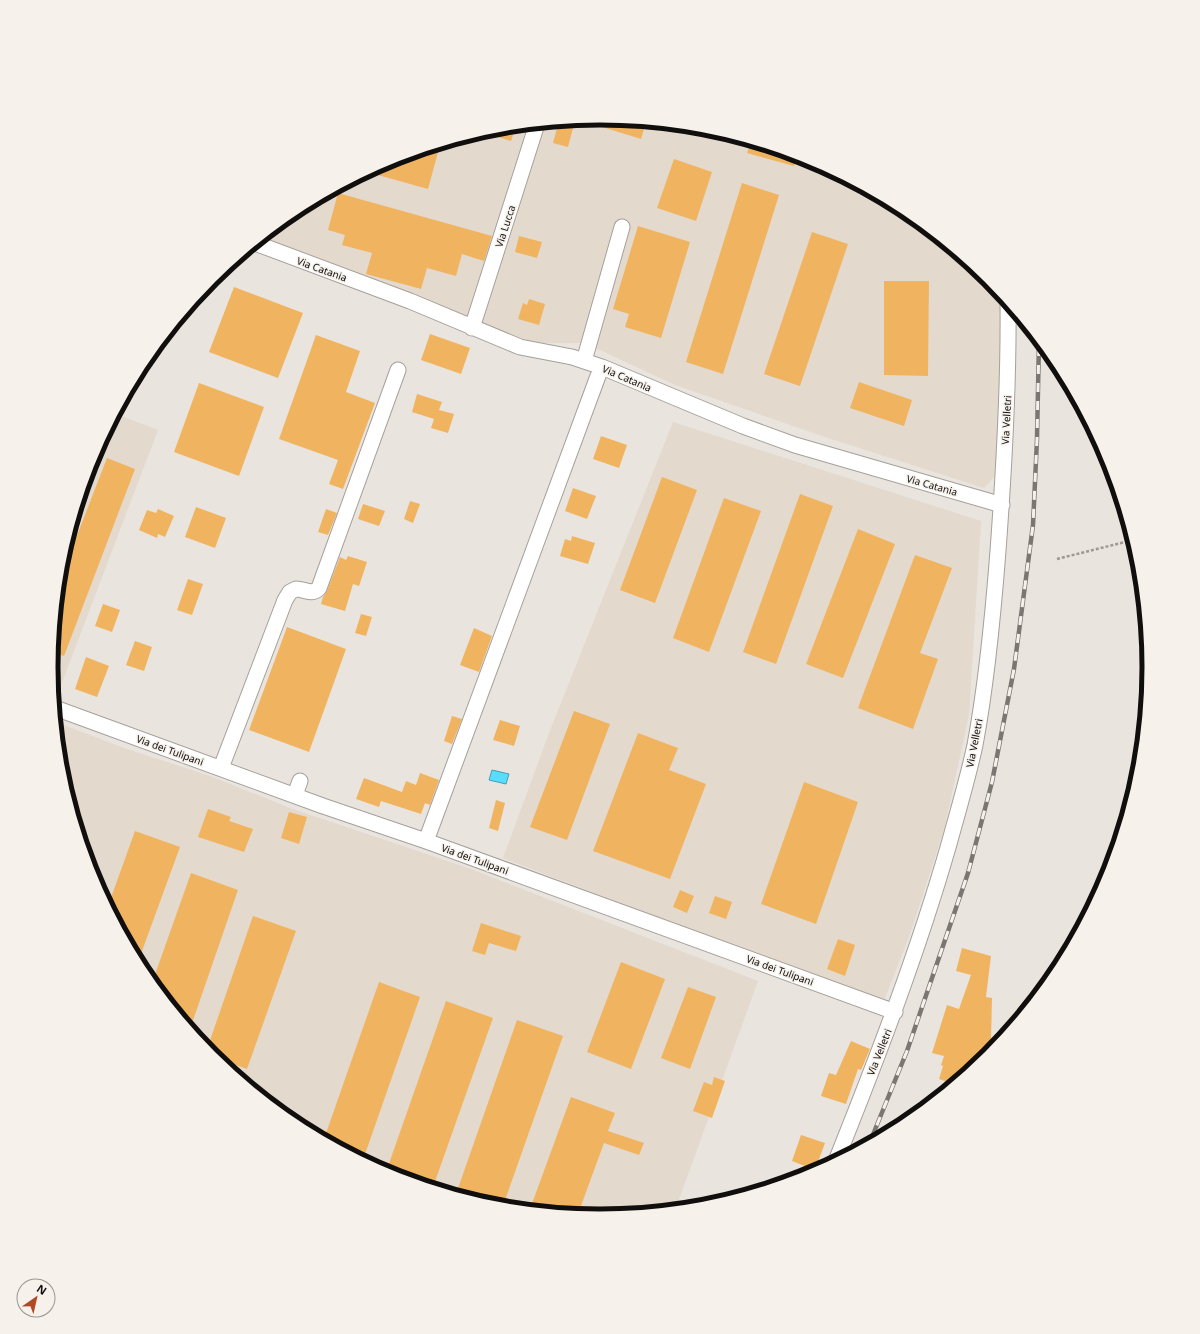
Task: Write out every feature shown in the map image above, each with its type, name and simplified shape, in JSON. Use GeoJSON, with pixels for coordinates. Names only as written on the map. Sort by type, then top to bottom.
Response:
{"type":"FeatureCollection","features":[{"type":"Feature","properties":{"kind":"street","name":"Via Lucca"},"geometry":{"type":"LineString","coordinates":[[472,328],[535,129]]}},
{"type":"Feature","properties":{"kind":"street"},"geometry":{"type":"LineString","coordinates":[[584,360],[622,227]]}},
{"type":"Feature","properties":{"kind":"street","name":"Via Catania"},"geometry":{"type":"LineString","coordinates":[[260,246],[403,299],[527,349],[584,360],[743,426],[795,445],[1002,505]]}},
{"type":"Feature","properties":{"kind":"street","name":"Via Velletri"},"geometry":{"type":"LineString","coordinates":[[839,1153],[895,1012],[939,878],[975,745],[994,607],[1002,505],[1009,355],[1008,311]]}},
{"type":"Feature","properties":{"kind":"street"},"geometry":{"type":"LineString","coordinates":[[221,768],[285,600],[290,592],[296,589],[312,592],[316,591],[318,588],[398,370]]}},
{"type":"Feature","properties":{"kind":"street"},"geometry":{"type":"LineString","coordinates":[[426,841],[598,376]]}},
{"type":"Feature","properties":{"kind":"street","name":"Via dei Tulipani"},"geometry":{"type":"LineString","coordinates":[[60,710],[895,1012]]}},
{"type":"Feature","properties":{"kind":"street"},"geometry":{"type":"LineString","coordinates":[[295,796],[300,781]]}},
{"type":"Feature","properties":{"kind":"path"},"geometry":{"type":"LineString","coordinates":[[1057,559],[1127,541]]}},
{"type":"Feature","properties":{"kind":"shaded area"},"geometry":{"type":"Polygon","coordinates":[[[565,126],[635,126],[706,135],[740,143],[807,166],[840,181],[901,216],[930,237],[957,260],[983,284],[1001,304],[1001,378],[997,474],[984,488],[828,438],[675,385],[585,343],[534,343],[267,240],[299,216],[360,181],[393,166],[426,154],[460,143],[494,135],[565,126]]]}},
{"type":"Feature","properties":{"kind":"shaded area"},"geometry":{"type":"Polygon","coordinates":[[[120,416],[158,430],[59,691],[59,632],[68,561],[76,527],[99,460],[120,416]]]}},
{"type":"Feature","properties":{"kind":"shaded area"},"geometry":{"type":"Polygon","coordinates":[[[673,422],[981,521],[969,715],[944,830],[909,937],[883,1003],[503,858],[549,733],[673,422]]]}},
{"type":"Feature","properties":{"kind":"shaded area"},"geometry":{"type":"Polygon","coordinates":[[[61,724],[124,748],[210,776],[290,808],[471,869],[758,981],[678,1203],[635,1208],[600,1209],[565,1208],[529,1204],[494,1199],[460,1191],[393,1168],[360,1153],[329,1136],[299,1118],[270,1097],[217,1050],[170,997],[149,968],[131,938],[114,907],[99,874],[76,807],[68,773],[61,724]]]}},
{"type":"Feature","properties":{"kind":"water"},"geometry":{"type":"Polygon","coordinates":[[[492,770],[509,774],[506,784],[489,780],[492,770]]]}},
{"type":"Feature","properties":{"kind":"building"},"geometry":{"type":"Polygon","coordinates":[[[596,125],[645,127],[641,139],[596,125]]]}},
{"type":"Feature","properties":{"kind":"building"},"geometry":{"type":"Polygon","coordinates":[[[565,126],[573,128],[568,147],[553,143],[557,127],[565,126]]]}},
{"type":"Feature","properties":{"kind":"building"},"geometry":{"type":"Polygon","coordinates":[[[514,132],[511,141],[493,135],[514,132]]]}},
{"type":"Feature","properties":{"kind":"building"},"geometry":{"type":"Polygon","coordinates":[[[750,146],[795,162],[794,166],[747,153],[750,146]]]}},
{"type":"Feature","properties":{"kind":"building"},"geometry":{"type":"Polygon","coordinates":[[[439,150],[428,189],[375,174],[393,166],[439,150]]]}},
{"type":"Feature","properties":{"kind":"building"},"geometry":{"type":"Polygon","coordinates":[[[674,159],[712,172],[696,221],[657,208],[674,159]]]}},
{"type":"Feature","properties":{"kind":"building"},"geometry":{"type":"Polygon","coordinates":[[[742,183],[779,195],[723,374],[686,362],[742,183]]]}},
{"type":"Feature","properties":{"kind":"building"},"geometry":{"type":"Polygon","coordinates":[[[338,193],[492,236],[484,261],[462,254],[456,276],[427,268],[421,289],[366,274],[372,253],[342,245],[345,235],[328,230],[338,193]]]}},
{"type":"Feature","properties":{"kind":"building"},"geometry":{"type":"Polygon","coordinates":[[[638,226],[690,242],[661,338],[625,327],[629,314],[613,309],[638,226]]]}},
{"type":"Feature","properties":{"kind":"building"},"geometry":{"type":"Polygon","coordinates":[[[812,232],[848,244],[800,386],[764,374],[812,232]]]}},
{"type":"Feature","properties":{"kind":"building"},"geometry":{"type":"Polygon","coordinates":[[[519,236],[542,242],[537,258],[515,252],[519,236]]]}},
{"type":"Feature","properties":{"kind":"building"},"geometry":{"type":"Polygon","coordinates":[[[884,281],[929,281],[928,376],[884,375],[884,281]]]}},
{"type":"Feature","properties":{"kind":"building"},"geometry":{"type":"Polygon","coordinates":[[[234,287],[303,313],[278,378],[209,352],[234,287]]]}},
{"type":"Feature","properties":{"kind":"building"},"geometry":{"type":"Polygon","coordinates":[[[529,299],[545,304],[539,325],[518,319],[523,303],[527,305],[529,299]]]}},
{"type":"Feature","properties":{"kind":"building"},"geometry":{"type":"Polygon","coordinates":[[[430,334],[470,348],[461,374],[421,360],[430,334]]]}},
{"type":"Feature","properties":{"kind":"building"},"geometry":{"type":"Polygon","coordinates":[[[316,335],[360,351],[346,392],[375,403],[343,489],[329,484],[338,460],[279,439],[316,335]]]}},
{"type":"Feature","properties":{"kind":"building"},"geometry":{"type":"Polygon","coordinates":[[[859,382],[912,400],[904,426],[850,408],[859,382]]]}},
{"type":"Feature","properties":{"kind":"building"},"geometry":{"type":"Polygon","coordinates":[[[199,383],[264,407],[239,476],[174,452],[199,383]]]}},
{"type":"Feature","properties":{"kind":"building"},"geometry":{"type":"Polygon","coordinates":[[[417,394],[442,402],[439,410],[454,414],[448,433],[431,428],[434,419],[412,412],[417,394]]]}},
{"type":"Feature","properties":{"kind":"building"},"geometry":{"type":"Polygon","coordinates":[[[601,436],[627,445],[619,468],[593,459],[601,436]]]}},
{"type":"Feature","properties":{"kind":"building"},"geometry":{"type":"Polygon","coordinates":[[[107,458],[135,469],[64,656],[58,654],[59,632],[69,555],[107,458]]]}},
{"type":"Feature","properties":{"kind":"building"},"geometry":{"type":"Polygon","coordinates":[[[662,477],[697,490],[655,603],[620,590],[662,477]]]}},
{"type":"Feature","properties":{"kind":"building"},"geometry":{"type":"Polygon","coordinates":[[[573,488],[596,496],[587,519],[565,511],[573,488]]]}},
{"type":"Feature","properties":{"kind":"building"},"geometry":{"type":"Polygon","coordinates":[[[800,494],[833,506],[776,664],[743,652],[800,494]]]}},
{"type":"Feature","properties":{"kind":"building"},"geometry":{"type":"Polygon","coordinates":[[[724,498],[761,511],[709,652],[673,638],[724,498]]]}},
{"type":"Feature","properties":{"kind":"building"},"geometry":{"type":"Polygon","coordinates":[[[410,501],[420,504],[413,523],[404,519],[410,501]]]}},
{"type":"Feature","properties":{"kind":"building"},"geometry":{"type":"Polygon","coordinates":[[[363,504],[385,511],[379,526],[358,519],[363,504]]]}},
{"type":"Feature","properties":{"kind":"building"},"geometry":{"type":"Polygon","coordinates":[[[196,507],[226,518],[215,548],[185,537],[196,507]]]}},
{"type":"Feature","properties":{"kind":"building"},"geometry":{"type":"Polygon","coordinates":[[[158,509],[174,516],[165,537],[158,534],[157,538],[139,530],[147,510],[156,513],[158,509]]]}},
{"type":"Feature","properties":{"kind":"building"},"geometry":{"type":"Polygon","coordinates":[[[326,509],[337,513],[328,535],[318,532],[326,509]]]}},
{"type":"Feature","properties":{"kind":"building"},"geometry":{"type":"Polygon","coordinates":[[[858,529],[895,544],[843,678],[806,664],[858,529]]]}},
{"type":"Feature","properties":{"kind":"building"},"geometry":{"type":"Polygon","coordinates":[[[572,536],[595,543],[588,564],[560,556],[565,539],[571,541],[572,536]]]}},
{"type":"Feature","properties":{"kind":"building"},"geometry":{"type":"Polygon","coordinates":[[[915,555],[952,568],[920,653],[938,659],[913,729],[858,708],[915,555]]]}},
{"type":"Feature","properties":{"kind":"building"},"geometry":{"type":"Polygon","coordinates":[[[348,556],[367,562],[359,586],[353,584],[345,611],[321,604],[340,557],[346,560],[348,556]]]}},
{"type":"Feature","properties":{"kind":"building"},"geometry":{"type":"Polygon","coordinates":[[[188,579],[203,584],[192,615],[177,610],[188,579]]]}},
{"type":"Feature","properties":{"kind":"building"},"geometry":{"type":"Polygon","coordinates":[[[103,604],[120,610],[112,632],[95,626],[103,604]]]}},
{"type":"Feature","properties":{"kind":"building"},"geometry":{"type":"Polygon","coordinates":[[[361,614],[372,617],[366,636],[355,633],[361,614]]]}},
{"type":"Feature","properties":{"kind":"building"},"geometry":{"type":"Polygon","coordinates":[[[287,627],[346,649],[309,752],[249,730],[287,627]]]}},
{"type":"Feature","properties":{"kind":"building"},"geometry":{"type":"Polygon","coordinates":[[[474,628],[492,636],[479,672],[460,665],[474,628]]]}},
{"type":"Feature","properties":{"kind":"building"},"geometry":{"type":"Polygon","coordinates":[[[135,641],[152,647],[144,671],[126,665],[135,641]]]}},
{"type":"Feature","properties":{"kind":"building"},"geometry":{"type":"Polygon","coordinates":[[[86,657],[109,666],[97,697],[75,689],[86,657]]]}},
{"type":"Feature","properties":{"kind":"building"},"geometry":{"type":"Polygon","coordinates":[[[574,711],[610,724],[567,840],[530,827],[574,711]]]}},
{"type":"Feature","properties":{"kind":"building"},"geometry":{"type":"Polygon","coordinates":[[[452,716],[462,719],[452,744],[444,741],[452,716]]]}},
{"type":"Feature","properties":{"kind":"building"},"geometry":{"type":"Polygon","coordinates":[[[500,720],[520,726],[514,746],[493,740],[500,720]]]}},
{"type":"Feature","properties":{"kind":"building"},"geometry":{"type":"Polygon","coordinates":[[[638,733],[678,748],[669,770],[706,784],[670,879],[593,851],[638,733]]]}},
{"type":"Feature","properties":{"kind":"building"},"geometry":{"type":"Polygon","coordinates":[[[420,773],[439,780],[430,805],[425,803],[421,814],[381,801],[379,807],[356,799],[364,778],[402,792],[406,781],[416,785],[420,773]]]}},
{"type":"Feature","properties":{"kind":"building"},"geometry":{"type":"Polygon","coordinates":[[[804,782],[858,802],[816,924],[761,904],[804,782]]]}},
{"type":"Feature","properties":{"kind":"building"},"geometry":{"type":"Polygon","coordinates":[[[496,800],[505,803],[498,831],[489,828],[496,800]]]}},
{"type":"Feature","properties":{"kind":"building"},"geometry":{"type":"Polygon","coordinates":[[[208,809],[231,817],[229,821],[253,829],[244,852],[198,837],[208,809]]]}},
{"type":"Feature","properties":{"kind":"building"},"geometry":{"type":"Polygon","coordinates":[[[289,812],[307,817],[299,844],[281,838],[289,812]]]}},
{"type":"Feature","properties":{"kind":"building"},"geometry":{"type":"Polygon","coordinates":[[[135,831],[180,847],[141,954],[110,899],[135,831]]]}},
{"type":"Feature","properties":{"kind":"building"},"geometry":{"type":"Polygon","coordinates":[[[191,873],[238,890],[192,1023],[155,976],[191,873]]]}},
{"type":"Feature","properties":{"kind":"building"},"geometry":{"type":"Polygon","coordinates":[[[680,890],[694,896],[687,913],[673,907],[680,890]]]}},
{"type":"Feature","properties":{"kind":"building"},"geometry":{"type":"Polygon","coordinates":[[[715,896],[732,902],[726,919],[709,913],[715,896]]]}},
{"type":"Feature","properties":{"kind":"building"},"geometry":{"type":"Polygon","coordinates":[[[253,916],[296,931],[247,1069],[232,1064],[209,1042],[253,916]]]}},
{"type":"Feature","properties":{"kind":"building"},"geometry":{"type":"Polygon","coordinates":[[[481,923],[521,936],[516,951],[489,943],[485,955],[472,951],[481,923]]]}},
{"type":"Feature","properties":{"kind":"building"},"geometry":{"type":"Polygon","coordinates":[[[838,939],[855,945],[845,976],[827,969],[838,939]]]}},
{"type":"Feature","properties":{"kind":"building"},"geometry":{"type":"Polygon","coordinates":[[[962,948],[991,956],[986,997],[992,998],[991,1040],[983,1050],[948,1082],[939,1079],[944,1056],[932,1053],[947,1005],[959,1009],[971,975],[956,971],[962,948]]]}},
{"type":"Feature","properties":{"kind":"building"},"geometry":{"type":"Polygon","coordinates":[[[621,962],[665,979],[631,1069],[587,1052],[621,962]]]}},
{"type":"Feature","properties":{"kind":"building"},"geometry":{"type":"Polygon","coordinates":[[[379,982],[420,997],[365,1155],[326,1134],[379,982]]]}},
{"type":"Feature","properties":{"kind":"building"},"geometry":{"type":"Polygon","coordinates":[[[688,987],[716,997],[690,1069],[661,1058],[688,987]]]}},
{"type":"Feature","properties":{"kind":"building"},"geometry":{"type":"Polygon","coordinates":[[[446,1001],[493,1018],[435,1183],[388,1166],[446,1001]]]}},
{"type":"Feature","properties":{"kind":"building"},"geometry":{"type":"Polygon","coordinates":[[[517,1020],[563,1036],[505,1201],[457,1190],[517,1020]]]}},
{"type":"Feature","properties":{"kind":"building"},"geometry":{"type":"Polygon","coordinates":[[[851,1041],[870,1049],[861,1070],[858,1069],[846,1104],[821,1096],[829,1073],[836,1075],[851,1041]]]}},
{"type":"Feature","properties":{"kind":"building"},"geometry":{"type":"Polygon","coordinates":[[[714,1077],[725,1081],[712,1118],[693,1111],[704,1082],[712,1085],[714,1077]]]}},
{"type":"Feature","properties":{"kind":"building"},"geometry":{"type":"Polygon","coordinates":[[[571,1097],[615,1113],[608,1131],[644,1143],[639,1155],[604,1143],[580,1208],[532,1204],[571,1097]]]}},
{"type":"Feature","properties":{"kind":"building"},"geometry":{"type":"Polygon","coordinates":[[[801,1135],[825,1143],[818,1163],[808,1167],[792,1161],[801,1135]]]}},
{"type":"Feature","properties":{"kind":"railway"},"geometry":{"type":"LineString","coordinates":[[873,1135],[907,1051],[968,873],[992,782],[1014,669],[1033,525],[1039,349]]}}]}
